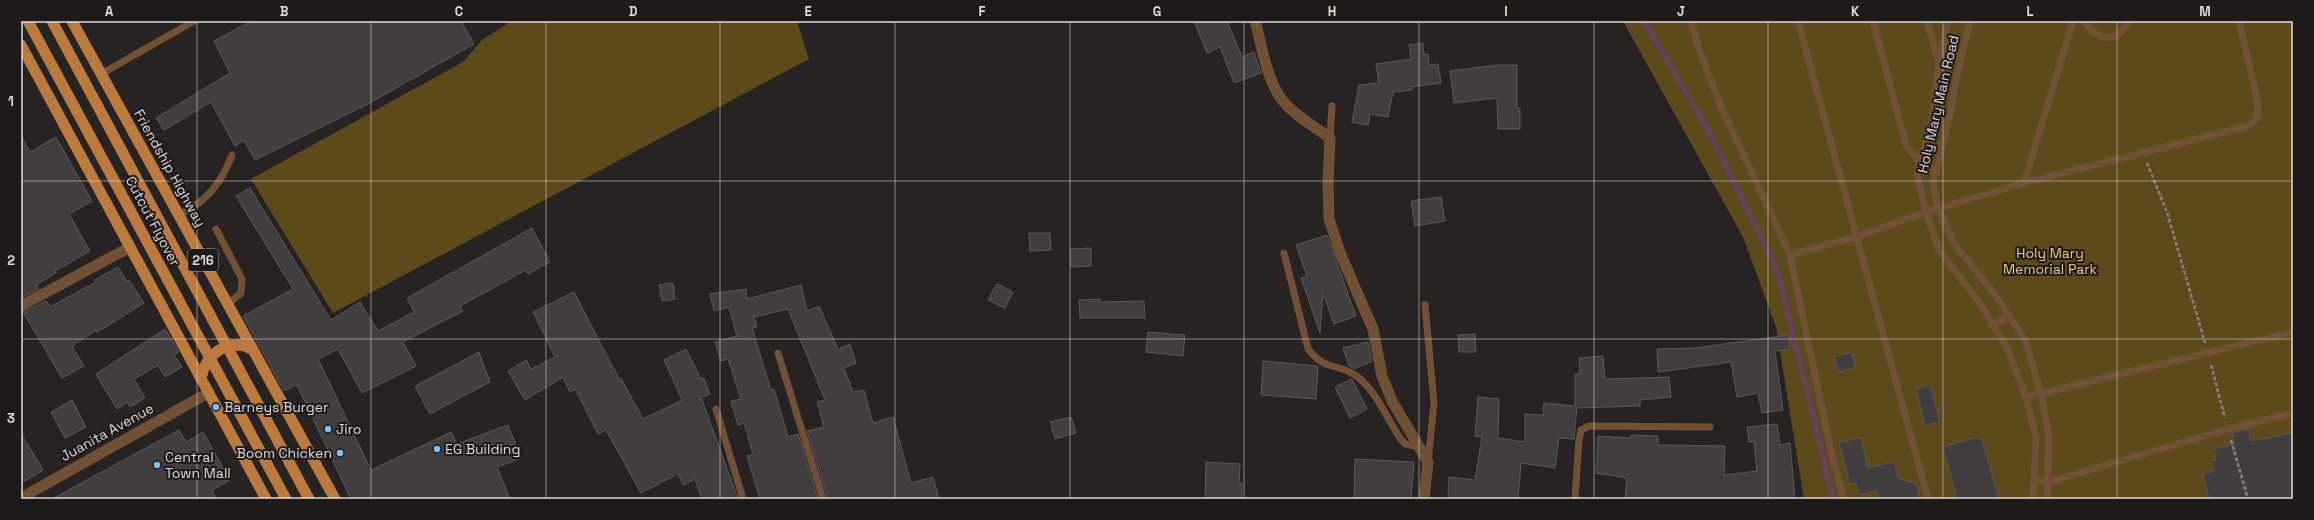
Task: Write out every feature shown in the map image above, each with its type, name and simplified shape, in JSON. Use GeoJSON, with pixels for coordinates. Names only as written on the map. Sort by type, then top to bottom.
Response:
{"type":"FeatureCollection","features":[{"type":"Feature","properties":{"kind":"main road","name":"Cutcut Flyover"},"geometry":{"type":"LineString","coordinates":[[28,21],[286,499]]}},
{"type":"Feature","properties":{"kind":"main road","name":"Cutcut Flyover"},"geometry":{"type":"LineString","coordinates":[[52,21],[309,499]]}},
{"type":"Feature","properties":{"kind":"main road","name":"Friendship Highway"},"geometry":{"type":"LineString","coordinates":[[72,21],[335,499]]}},
{"type":"Feature","properties":{"kind":"main road"},"geometry":{"type":"LineString","coordinates":[[21,45],[266,499]]}},
{"type":"Feature","properties":{"kind":"main road"},"geometry":{"type":"LineString","coordinates":[[201,379],[206,362],[211,356],[232,345],[243,345],[252,349]]}},
{"type":"Feature","properties":{"kind":"street"},"geometry":{"type":"LineString","coordinates":[[1255,21],[1272,81],[1281,99],[1295,112],[1330,138],[1328,183],[1329,219],[1341,255],[1373,329],[1382,376],[1392,401],[1428,462],[1424,499]]}},
{"type":"Feature","properties":{"kind":"street"},"geometry":{"type":"LineString","coordinates":[[21,306],[130,247]]}},
{"type":"Feature","properties":{"kind":"street","name":"Juanita Avenue"},"geometry":{"type":"LineString","coordinates":[[21,498],[208,393]]}},
{"type":"Feature","properties":{"kind":"lane"},"geometry":{"type":"LineString","coordinates":[[101,74],[194,21]]}},
{"type":"Feature","properties":{"kind":"lane"},"geometry":{"type":"LineString","coordinates":[[1691,21],[1699,49],[1720,104],[1790,255],[1832,456],[1844,499]]}},
{"type":"Feature","properties":{"kind":"lane"},"geometry":{"type":"LineString","coordinates":[[1798,21],[1928,499]]}},
{"type":"Feature","properties":{"kind":"lane"},"geometry":{"type":"LineString","coordinates":[[1873,21],[1906,146],[1919,161],[1936,173]]}},
{"type":"Feature","properties":{"kind":"lane"},"geometry":{"type":"LineString","coordinates":[[1927,21],[1939,63]]}},
{"type":"Feature","properties":{"kind":"lane","name":"Holy Mary Main Road"},"geometry":{"type":"LineString","coordinates":[[1948,21],[1939,63],[1932,124],[1919,161],[1917,174],[1926,212],[1939,250],[1979,302],[2007,348],[2026,397],[2036,437],[2033,499]]}},
{"type":"Feature","properties":{"kind":"lane","name":"Holy Mary Main Road"},"geometry":{"type":"LineString","coordinates":[[1970,21],[1956,79],[1950,115],[1933,182],[1938,208],[1954,244],[1994,293],[2025,340],[2041,393],[2049,438],[2049,482],[2047,499]]}},
{"type":"Feature","properties":{"kind":"lane"},"geometry":{"type":"LineString","coordinates":[[2024,183],[2073,21]]}},
{"type":"Feature","properties":{"kind":"lane"},"geometry":{"type":"LineString","coordinates":[[2084,21],[2094,32],[2104,37],[2114,37],[2123,31],[2129,21]]}},
{"type":"Feature","properties":{"kind":"lane"},"geometry":{"type":"LineString","coordinates":[[1790,255],[1856,237],[1938,208],[2024,183],[2142,151],[2248,126],[2257,118],[2258,103],[2239,21]]}},
{"type":"Feature","properties":{"kind":"lane"},"geometry":{"type":"LineString","coordinates":[[1330,138],[1332,106]]}},
{"type":"Feature","properties":{"kind":"lane"},"geometry":{"type":"LineString","coordinates":[[179,215],[211,194],[223,177],[232,155]]}},
{"type":"Feature","properties":{"kind":"lane"},"geometry":{"type":"LineString","coordinates":[[216,229],[242,279],[241,293],[228,304]]}},
{"type":"Feature","properties":{"kind":"lane"},"geometry":{"type":"LineString","coordinates":[[1284,253],[1308,349],[1316,359],[1325,364],[1344,369],[1356,376],[1371,392],[1405,444],[1421,448]]}},
{"type":"Feature","properties":{"kind":"lane"},"geometry":{"type":"LineString","coordinates":[[1425,305],[1434,404],[1428,462]]}},
{"type":"Feature","properties":{"kind":"lane"},"geometry":{"type":"LineString","coordinates":[[1993,325],[2009,315]]}},
{"type":"Feature","properties":{"kind":"lane"},"geometry":{"type":"LineString","coordinates":[[2026,397],[2209,354],[2293,332]]}},
{"type":"Feature","properties":{"kind":"lane"},"geometry":{"type":"LineString","coordinates":[[778,353],[824,499]]}},
{"type":"Feature","properties":{"kind":"lane"},"geometry":{"type":"LineString","coordinates":[[716,409],[742,499]]}},
{"type":"Feature","properties":{"kind":"lane"},"geometry":{"type":"LineString","coordinates":[[2035,480],[2049,482],[2228,429],[2293,413]]}},
{"type":"Feature","properties":{"kind":"lane"},"geometry":{"type":"LineString","coordinates":[[1575,499],[1581,430],[1589,426],[1710,427]]}},
{"type":"Feature","properties":{"kind":"path"},"geometry":{"type":"LineString","coordinates":[[2142,151],[2167,212],[2209,354],[2248,499]]}},
{"type":"Feature","properties":{"kind":"green space"},"geometry":{"type":"Polygon","coordinates":[[[512,21],[797,21],[809,59],[333,313],[251,179],[463,62],[482,40],[512,21]]]}},
{"type":"Feature","properties":{"kind":"green space","name":"Holy Mary Memorial Park"},"geometry":{"type":"Polygon","coordinates":[[[1623,21],[2293,21],[2293,499],[1804,499],[1776,327],[1743,237],[1623,21]]]}},
{"type":"Feature","properties":{"kind":"building"},"geometry":{"type":"Polygon","coordinates":[[[252,21],[461,21],[474,44],[368,104],[255,160],[244,140],[235,146],[211,102],[164,130],[156,118],[230,73],[214,41],[252,21]]]}},
{"type":"Feature","properties":{"kind":"building"},"geometry":{"type":"Polygon","coordinates":[[[1194,21],[1227,21],[1242,57],[1254,52],[1261,73],[1234,83],[1220,47],[1207,53],[1194,21]]]}},
{"type":"Feature","properties":{"kind":"building"},"geometry":{"type":"Polygon","coordinates":[[[1423,43],[1424,55],[1428,54],[1429,65],[1438,64],[1441,83],[1412,87],[1412,90],[1393,92],[1388,117],[1370,114],[1368,125],[1352,122],[1359,85],[1379,83],[1376,64],[1411,59],[1409,45],[1423,43]]]}},
{"type":"Feature","properties":{"kind":"building"},"geometry":{"type":"Polygon","coordinates":[[[1497,65],[1517,65],[1517,108],[1520,108],[1520,129],[1498,129],[1497,98],[1454,103],[1450,71],[1497,65]]]}},
{"type":"Feature","properties":{"kind":"building"},"geometry":{"type":"Polygon","coordinates":[[[21,136],[30,152],[56,137],[92,201],[69,214],[90,251],[55,271],[56,273],[36,285],[39,289],[21,298],[21,136]]]}},
{"type":"Feature","properties":{"kind":"building"},"geometry":{"type":"Polygon","coordinates":[[[250,188],[331,320],[360,302],[378,331],[414,312],[407,298],[532,228],[550,262],[528,274],[526,270],[460,306],[463,311],[403,342],[416,366],[362,393],[338,349],[318,359],[371,470],[451,432],[457,444],[508,425],[517,448],[512,450],[516,460],[497,467],[510,499],[351,499],[297,385],[284,391],[243,316],[293,289],[236,196],[250,188]]]}},
{"type":"Feature","properties":{"kind":"building"},"geometry":{"type":"Polygon","coordinates":[[[1441,197],[1445,221],[1415,226],[1411,201],[1441,197]]]}},
{"type":"Feature","properties":{"kind":"building"},"geometry":{"type":"Polygon","coordinates":[[[1029,233],[1050,233],[1051,250],[1030,251],[1029,233]]]}},
{"type":"Feature","properties":{"kind":"building"},"geometry":{"type":"Polygon","coordinates":[[[1327,235],[1356,316],[1334,324],[1323,293],[1320,333],[1301,278],[1307,276],[1296,245],[1327,235]]]}},
{"type":"Feature","properties":{"kind":"building"},"geometry":{"type":"Polygon","coordinates":[[[1091,248],[1091,266],[1071,267],[1070,249],[1091,248]]]}},
{"type":"Feature","properties":{"kind":"building"},"geometry":{"type":"Polygon","coordinates":[[[118,267],[127,281],[129,280],[144,303],[106,327],[96,332],[96,330],[72,346],[84,366],[62,378],[23,312],[46,301],[50,307],[96,282],[95,280],[118,267]]]}},
{"type":"Feature","properties":{"kind":"building"},"geometry":{"type":"Polygon","coordinates":[[[673,283],[675,299],[662,301],[659,285],[673,283]]]}},
{"type":"Feature","properties":{"kind":"building"},"geometry":{"type":"Polygon","coordinates":[[[997,284],[1013,292],[1005,308],[988,300],[997,284]]]}},
{"type":"Feature","properties":{"kind":"building"},"geometry":{"type":"Polygon","coordinates":[[[801,285],[807,311],[819,306],[838,349],[850,344],[856,363],[844,368],[853,392],[864,390],[873,423],[893,417],[911,483],[933,477],[939,499],[828,499],[807,431],[824,427],[817,402],[825,400],[788,309],[754,317],[757,327],[752,328],[771,390],[774,389],[788,437],[798,434],[818,499],[760,499],[747,456],[753,454],[744,423],[738,425],[731,401],[741,399],[728,359],[721,361],[715,342],[737,336],[729,307],[714,311],[710,294],[746,289],[747,299],[801,285]]]}},
{"type":"Feature","properties":{"kind":"building"},"geometry":{"type":"Polygon","coordinates":[[[574,292],[619,379],[621,378],[643,419],[682,400],[664,360],[686,349],[701,379],[704,378],[710,394],[701,397],[738,499],[702,499],[695,479],[683,485],[678,474],[641,493],[606,430],[598,434],[575,389],[570,392],[563,377],[525,400],[508,371],[526,360],[531,369],[555,357],[533,312],[574,292]]]}},
{"type":"Feature","properties":{"kind":"building"},"geometry":{"type":"Polygon","coordinates":[[[1100,299],[1100,302],[1144,301],[1145,318],[1080,318],[1079,300],[1100,299]]]}},
{"type":"Feature","properties":{"kind":"building"},"geometry":{"type":"Polygon","coordinates":[[[165,329],[179,352],[174,355],[182,367],[165,377],[158,365],[134,379],[145,398],[130,407],[127,402],[117,409],[96,374],[165,329]]]}},
{"type":"Feature","properties":{"kind":"building"},"geometry":{"type":"Polygon","coordinates":[[[1148,332],[1185,335],[1183,356],[1146,352],[1148,332]]]}},
{"type":"Feature","properties":{"kind":"building"},"geometry":{"type":"Polygon","coordinates":[[[1475,334],[1476,352],[1459,352],[1458,335],[1475,334]]]}},
{"type":"Feature","properties":{"kind":"building"},"geometry":{"type":"Polygon","coordinates":[[[1789,335],[1790,349],[1775,351],[1783,410],[1762,413],[1758,393],[1737,397],[1731,362],[1658,372],[1657,349],[1695,348],[1789,335]]]}},
{"type":"Feature","properties":{"kind":"building"},"geometry":{"type":"Polygon","coordinates":[[[1368,342],[1372,361],[1354,369],[1349,366],[1343,348],[1368,342]]]}},
{"type":"Feature","properties":{"kind":"building"},"geometry":{"type":"Polygon","coordinates":[[[479,352],[490,382],[430,414],[415,386],[479,352]]]}},
{"type":"Feature","properties":{"kind":"building"},"geometry":{"type":"Polygon","coordinates":[[[1851,352],[1856,367],[1839,372],[1834,357],[1851,352]]]}},
{"type":"Feature","properties":{"kind":"building"},"geometry":{"type":"Polygon","coordinates":[[[1603,356],[1605,379],[1669,377],[1671,397],[1640,400],[1640,406],[1577,408],[1574,439],[1559,438],[1555,468],[1521,463],[1518,499],[1448,499],[1449,477],[1475,480],[1482,437],[1475,436],[1478,397],[1499,399],[1498,438],[1525,442],[1525,414],[1543,415],[1544,403],[1575,406],[1575,374],[1580,374],[1579,358],[1603,356]]]}},
{"type":"Feature","properties":{"kind":"building"},"geometry":{"type":"Polygon","coordinates":[[[1263,361],[1318,366],[1316,399],[1261,395],[1263,361]]]}},
{"type":"Feature","properties":{"kind":"building"},"geometry":{"type":"Polygon","coordinates":[[[1352,379],[1367,409],[1350,418],[1335,387],[1352,379]]]}},
{"type":"Feature","properties":{"kind":"building"},"geometry":{"type":"Polygon","coordinates":[[[1930,385],[1940,422],[1925,425],[1916,389],[1930,385]]]}},
{"type":"Feature","properties":{"kind":"building"},"geometry":{"type":"Polygon","coordinates":[[[72,400],[86,427],[65,438],[51,412],[72,400]]]}},
{"type":"Feature","properties":{"kind":"building"},"geometry":{"type":"Polygon","coordinates":[[[1071,417],[1076,433],[1055,439],[1050,422],[1071,417]]]}},
{"type":"Feature","properties":{"kind":"building"},"geometry":{"type":"Polygon","coordinates":[[[1777,424],[1780,445],[1790,443],[1795,499],[1625,499],[1627,478],[1596,473],[1598,436],[1631,438],[1631,435],[1658,436],[1658,445],[1725,446],[1724,475],[1757,471],[1754,441],[1749,442],[1747,427],[1777,424]]]}},
{"type":"Feature","properties":{"kind":"building"},"geometry":{"type":"Polygon","coordinates":[[[2248,429],[2251,441],[2293,433],[2293,499],[2209,499],[2203,474],[2214,471],[2211,461],[2216,460],[2214,449],[2234,444],[2232,433],[2248,429]]]}},
{"type":"Feature","properties":{"kind":"building","name":"Central Town Mall"},"geometry":{"type":"Polygon","coordinates":[[[179,430],[186,442],[203,432],[230,480],[212,490],[217,499],[52,499],[179,430]]]}},
{"type":"Feature","properties":{"kind":"building"},"geometry":{"type":"Polygon","coordinates":[[[21,433],[43,470],[21,483],[21,433]]]}},
{"type":"Feature","properties":{"kind":"building"},"geometry":{"type":"Polygon","coordinates":[[[1981,436],[1999,499],[1957,499],[1943,447],[1981,436]]]}},
{"type":"Feature","properties":{"kind":"building"},"geometry":{"type":"Polygon","coordinates":[[[1861,437],[1868,468],[1894,462],[1898,478],[1916,484],[1920,499],[1879,499],[1876,490],[1859,495],[1856,483],[1850,484],[1839,443],[1861,437]]]}},
{"type":"Feature","properties":{"kind":"building"},"geometry":{"type":"Polygon","coordinates":[[[1355,459],[1414,462],[1411,499],[1354,499],[1355,459]]]}},
{"type":"Feature","properties":{"kind":"building"},"geometry":{"type":"Polygon","coordinates":[[[1206,462],[1240,464],[1239,483],[1242,483],[1241,499],[1205,499],[1206,462]]]}},
{"type":"Feature","properties":{"kind":"waterway"},"geometry":{"type":"LineString","coordinates":[[1644,21],[1711,135],[1777,269],[1833,499]]}},
{"type":"Feature","properties":{"kind":"place","name":"Barneys Burger"},"geometry":{"type":"Point","coordinates":[216,407]}},
{"type":"Feature","properties":{"kind":"place","name":"Jiro"},"geometry":{"type":"Point","coordinates":[328,429]}},
{"type":"Feature","properties":{"kind":"place","name":"EG Building"},"geometry":{"type":"Point","coordinates":[437,449]}},
{"type":"Feature","properties":{"kind":"place","name":"Boom Chicken"},"geometry":{"type":"Point","coordinates":[340,453]}},
{"type":"Feature","properties":{"kind":"place","name":"Central Town Mall"},"geometry":{"type":"Point","coordinates":[157,465]}}]}
